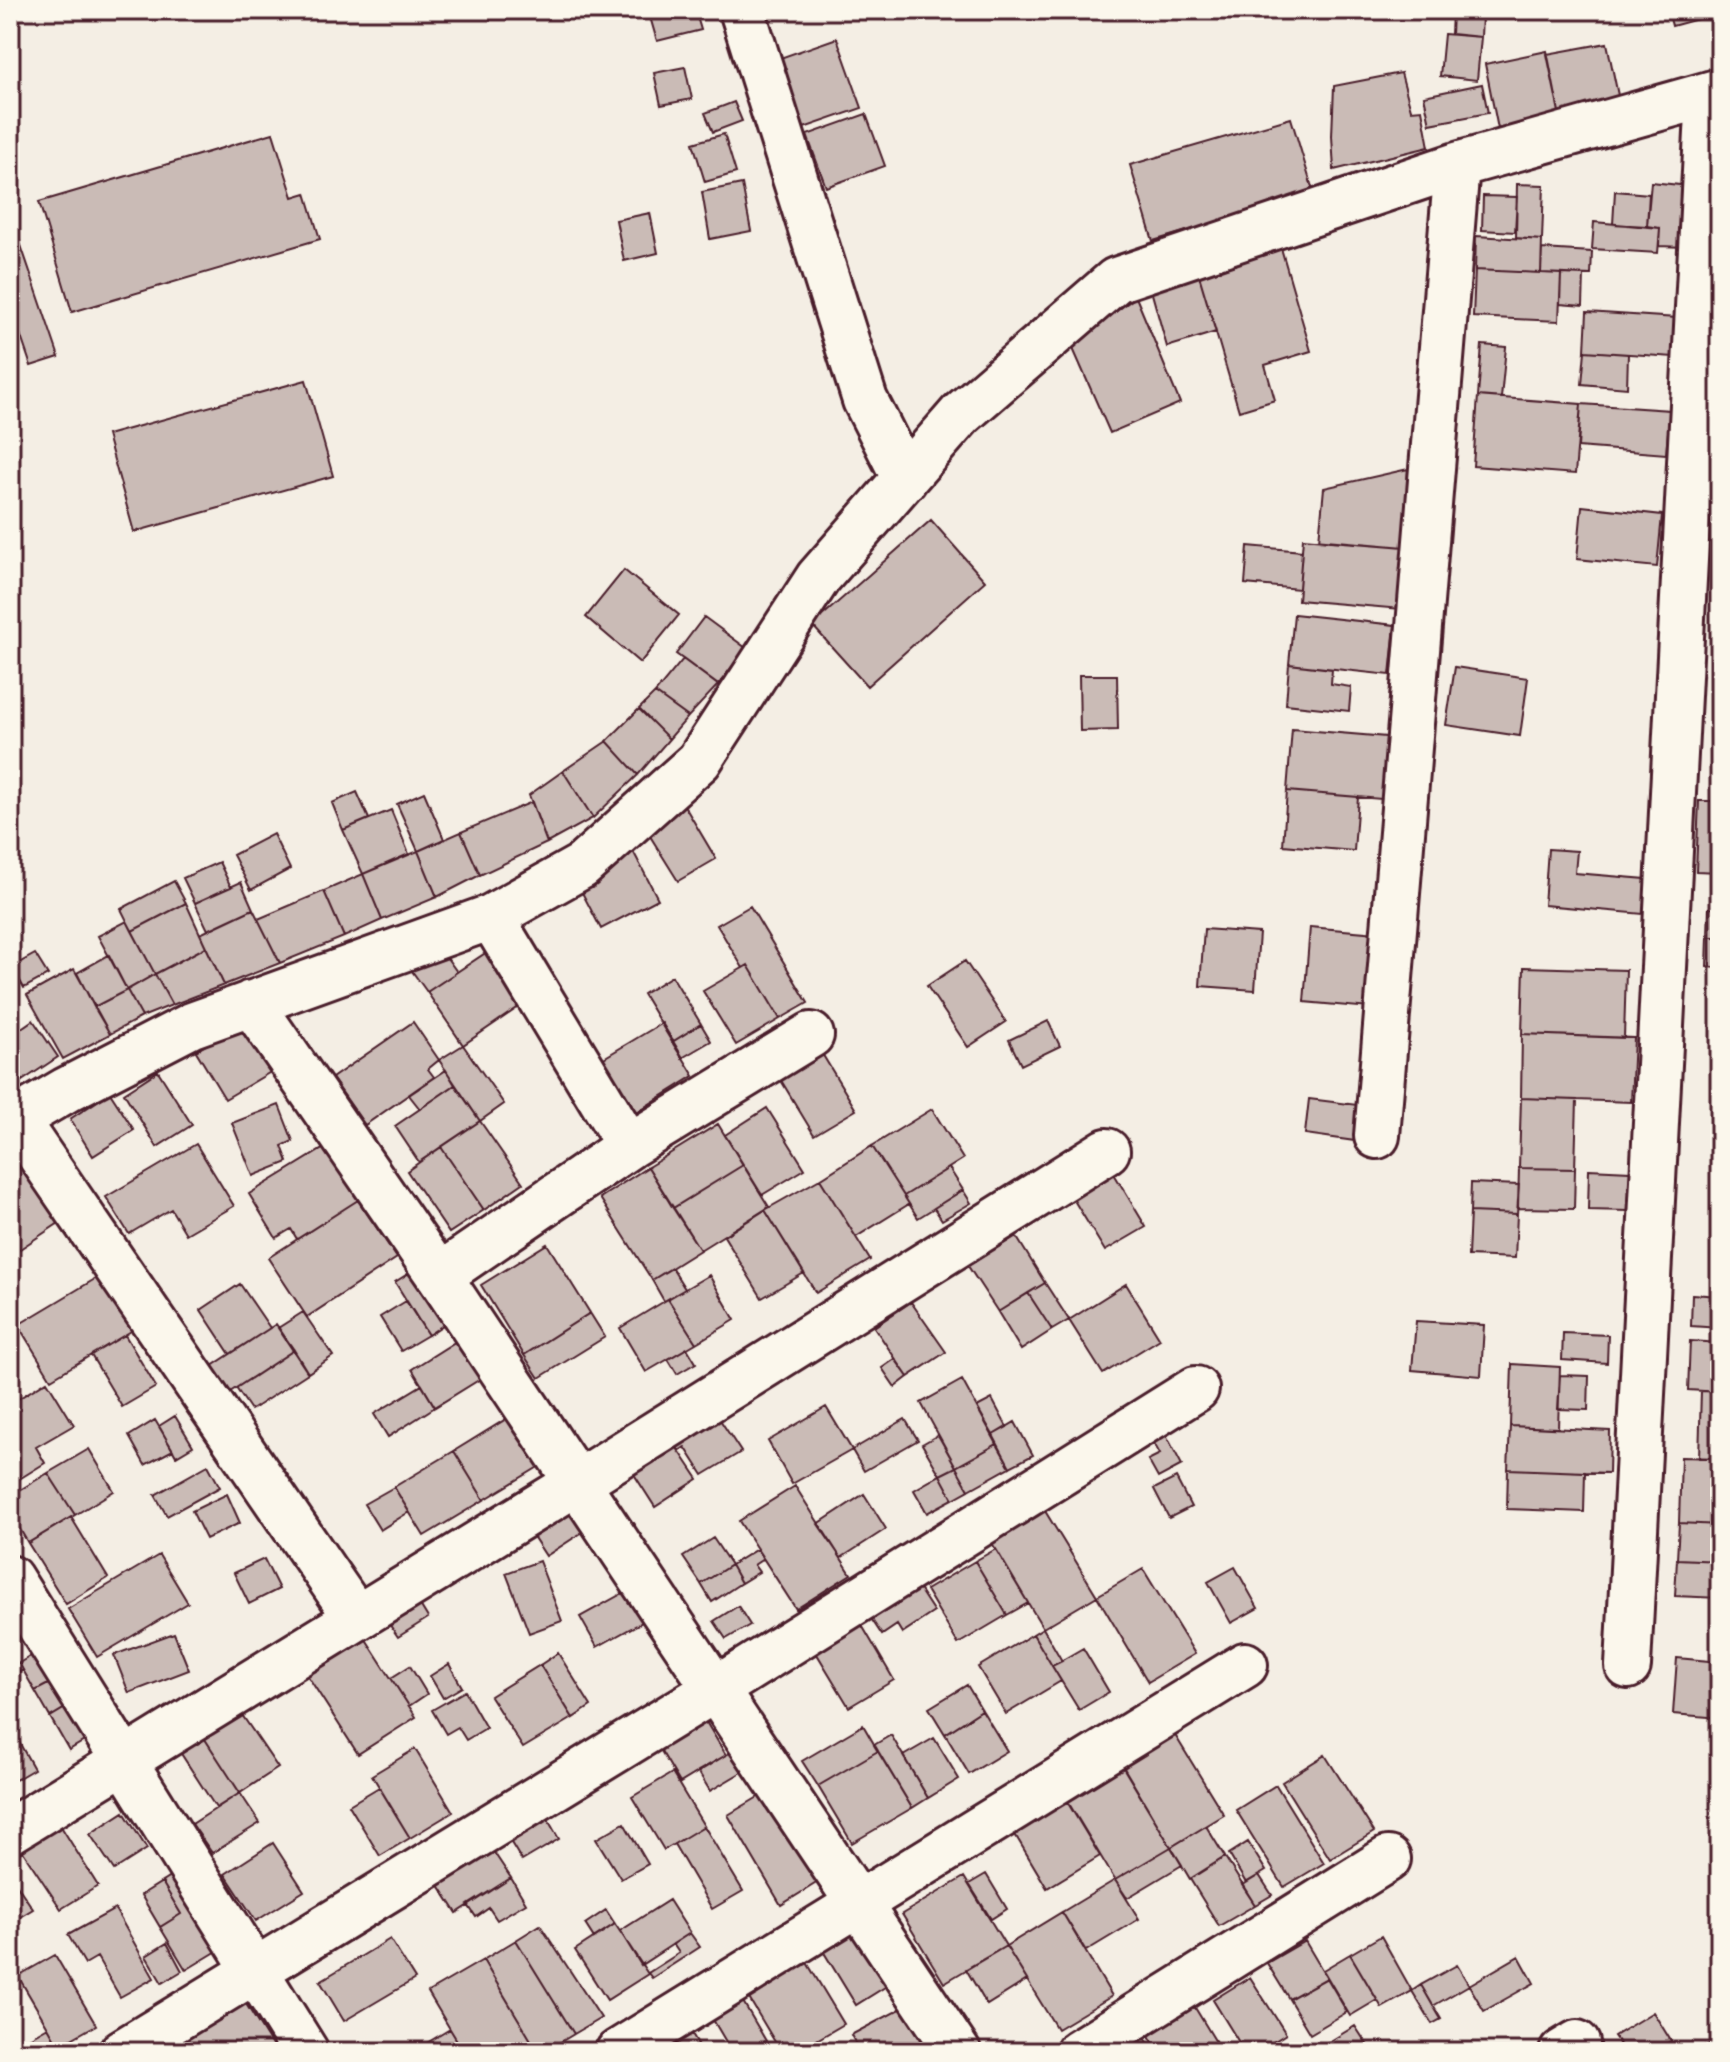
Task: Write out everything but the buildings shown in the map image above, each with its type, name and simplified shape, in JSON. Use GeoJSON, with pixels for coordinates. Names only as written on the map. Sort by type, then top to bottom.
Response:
{"type":"FeatureCollection","features":[{"type":"Feature","properties":{"kind":"street"},"geometry":{"type":"LineString","coordinates":[[742,10],[865,400],[905,479]]}},
{"type":"Feature","properties":{"kind":"street"},"geometry":{"type":"LineString","coordinates":[[356,1617],[13,1122],[66,1090],[192,1025],[491,917],[582,866],[699,761],[818,578],[961,414],[1116,280],[1457,165],[1714,92],[1628,1666]]}},
{"type":"Feature","properties":{"kind":"street"},"geometry":{"type":"LineString","coordinates":[[1377,1136],[1457,165]]}},
{"type":"Feature","properties":{"kind":"street"},"geometry":{"type":"LineString","coordinates":[[491,917],[629,1146]]}},
{"type":"Feature","properties":{"kind":"street"},"geometry":{"type":"LineString","coordinates":[[251,1003],[578,1482],[958,2052]]}},
{"type":"Feature","properties":{"kind":"street"},"geometry":{"type":"LineString","coordinates":[[439,1276],[629,1146],[811,1035]]}},
{"type":"Feature","properties":{"kind":"street"},"geometry":{"type":"LineString","coordinates":[[10,1831],[578,1482],[1107,1151]]}},
{"type":"Feature","properties":{"kind":"street"},"geometry":{"type":"LineString","coordinates":[[122,2052],[716,1689],[1196,1389]]}},
{"type":"Feature","properties":{"kind":"street"},"geometry":{"type":"LineString","coordinates":[[10,1578],[23,1627],[124,1761],[306,2052]]}},
{"type":"Feature","properties":{"kind":"street"},"geometry":{"type":"LineString","coordinates":[[618,2052],[1245,1665]]}},
{"type":"Feature","properties":{"kind":"street"},"geometry":{"type":"LineString","coordinates":[[1078,2052],[1388,1859]]}}]}
